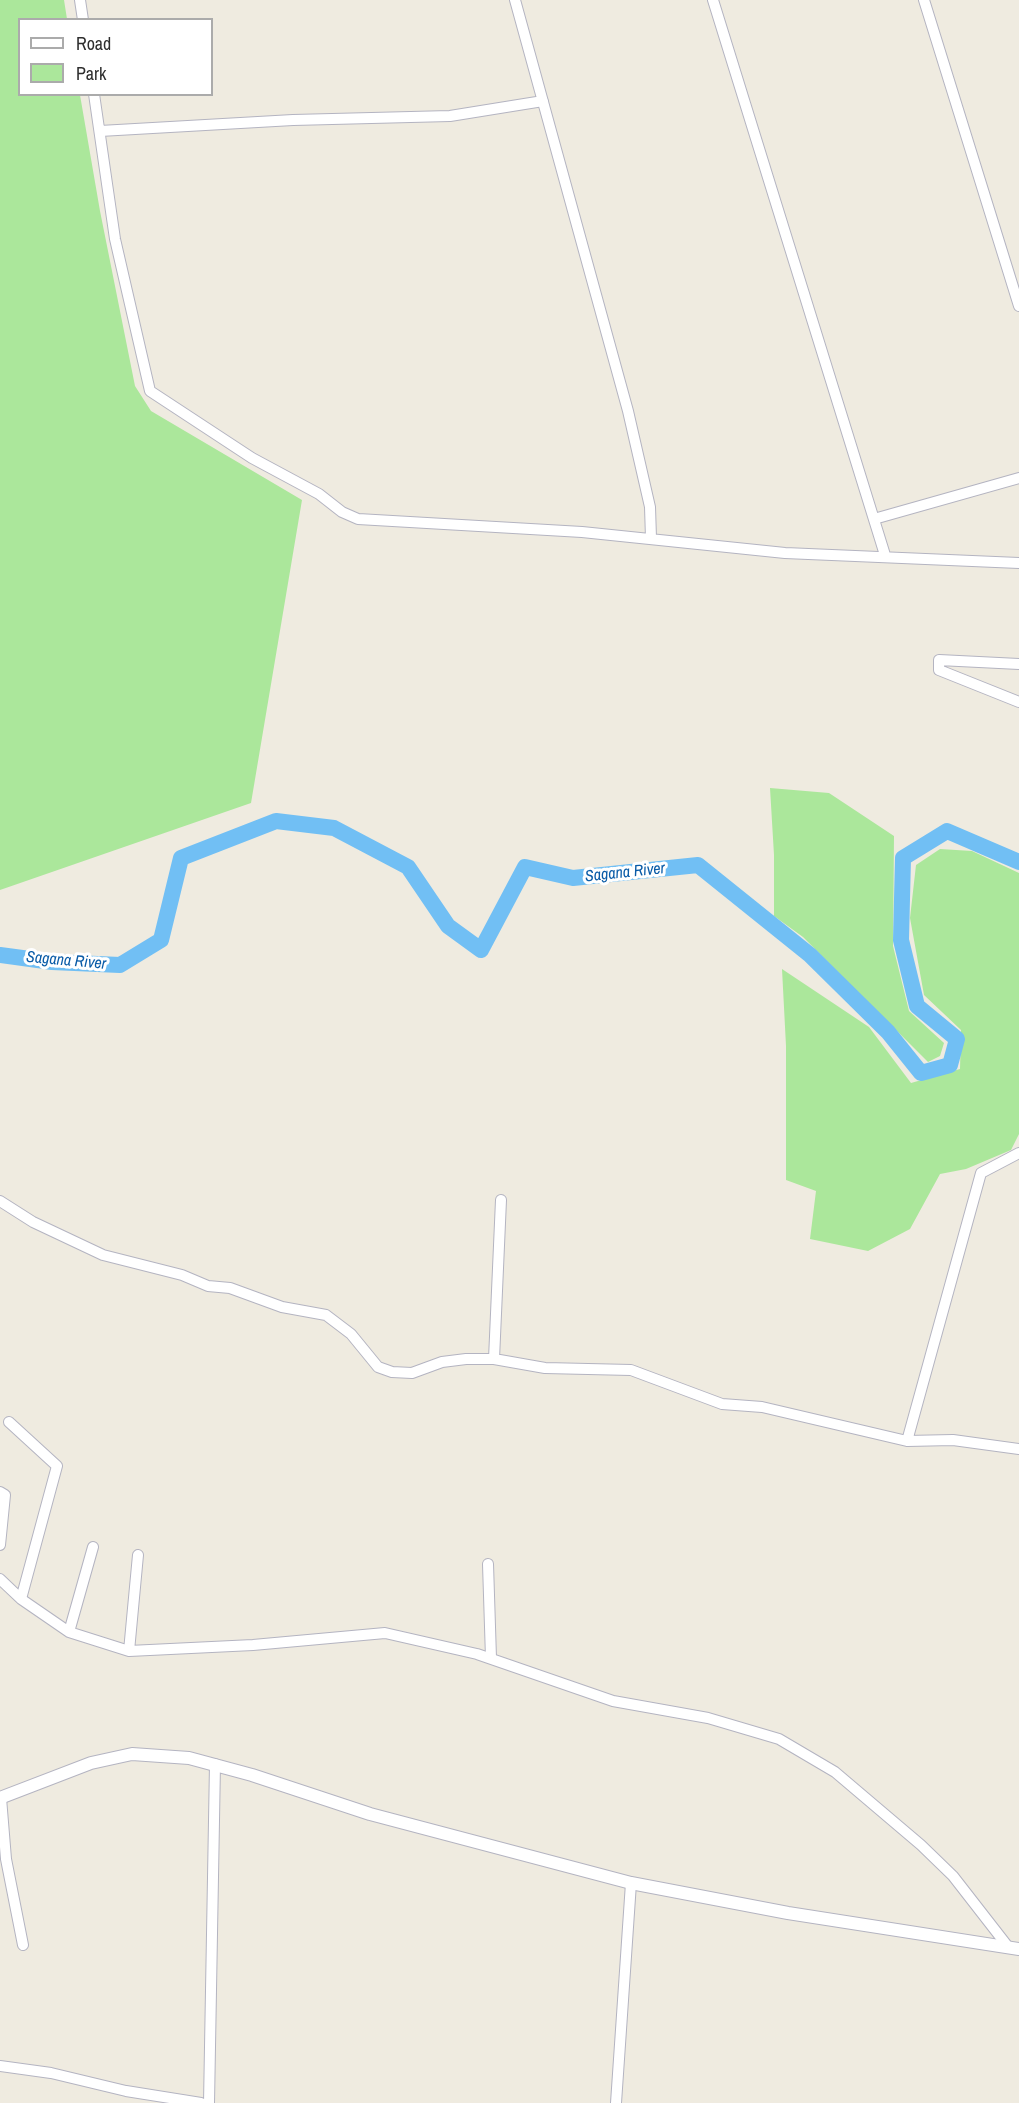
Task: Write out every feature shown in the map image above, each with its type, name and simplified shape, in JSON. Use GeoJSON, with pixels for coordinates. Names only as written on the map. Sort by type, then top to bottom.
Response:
{"type":"FeatureCollection","features":[{"type":"Feature","properties":{"kind":"street"},"geometry":{"type":"LineString","coordinates":[[80,0],[83,18]]}},
{"type":"Feature","properties":{"kind":"street"},"geometry":{"type":"LineString","coordinates":[[515,0],[628,411],[650,507],[651,537]]}},
{"type":"Feature","properties":{"kind":"street"},"geometry":{"type":"LineString","coordinates":[[713,0],[885,555]]}},
{"type":"Feature","properties":{"kind":"street"},"geometry":{"type":"LineString","coordinates":[[924,0],[1019,306]]}},
{"type":"Feature","properties":{"kind":"street"},"geometry":{"type":"LineString","coordinates":[[94,96],[115,239],[147,385],[154,395],[252,458],[319,494],[342,512],[358,519],[651,537],[785,553],[885,555],[1019,563]]}},
{"type":"Feature","properties":{"kind":"street"},"geometry":{"type":"LineString","coordinates":[[100,131],[293,120],[450,116],[543,101]]}},
{"type":"Feature","properties":{"kind":"street"},"geometry":{"type":"LineString","coordinates":[[874,519],[1019,478]]}},
{"type":"Feature","properties":{"kind":"street"},"geometry":{"type":"LineString","coordinates":[[1019,664],[939,660],[939,670],[1019,702]]}},
{"type":"Feature","properties":{"kind":"street"},"geometry":{"type":"LineString","coordinates":[[907,1441],[981,1173],[1019,1153]]}},
{"type":"Feature","properties":{"kind":"street"},"geometry":{"type":"LineString","coordinates":[[494,1359],[501,1200]]}},
{"type":"Feature","properties":{"kind":"street"},"geometry":{"type":"LineString","coordinates":[[0,1201],[33,1222],[103,1255],[182,1275],[208,1286],[230,1288],[282,1307],[326,1315],[351,1335],[378,1367],[392,1372],[412,1373],[442,1362],[466,1359],[494,1359],[545,1368],[632,1370],[722,1404],[762,1407],[907,1441],[953,1440],[1019,1449]]}},
{"type":"Feature","properties":{"kind":"street"},"geometry":{"type":"LineString","coordinates":[[9,1422],[57,1466],[21,1599]]}},
{"type":"Feature","properties":{"kind":"street"},"geometry":{"type":"LineString","coordinates":[[0,1492],[5,1495],[0,1545]]}},
{"type":"Feature","properties":{"kind":"street"},"geometry":{"type":"LineString","coordinates":[[69,1632],[93,1547]]}},
{"type":"Feature","properties":{"kind":"street"},"geometry":{"type":"LineString","coordinates":[[129,1651],[138,1555]]}},
{"type":"Feature","properties":{"kind":"street"},"geometry":{"type":"LineString","coordinates":[[488,1564],[491,1658]]}},
{"type":"Feature","properties":{"kind":"street"},"geometry":{"type":"LineString","coordinates":[[0,1579],[21,1599],[69,1632],[129,1651],[253,1645],[385,1633],[491,1658],[613,1701],[708,1718],[752,1729],[803,1752],[835,1772],[921,1845],[953,1876],[1014,1949]]}},
{"type":"Feature","properties":{"kind":"street"},"geometry":{"type":"LineString","coordinates":[[23,1945],[6,1859],[1,1798],[91,1763],[132,1754],[189,1758],[215,1764],[370,1814],[631,1883],[703,1898],[1014,1949]]}},
{"type":"Feature","properties":{"kind":"street"},"geometry":{"type":"LineString","coordinates":[[208,2103],[215,1764]]}},
{"type":"Feature","properties":{"kind":"street"},"geometry":{"type":"LineString","coordinates":[[616,2103],[631,1883]]}},
{"type":"Feature","properties":{"kind":"street"},"geometry":{"type":"LineString","coordinates":[[0,2066],[51,2073],[126,2091],[201,2103]]}},
{"type":"Feature","properties":{"kind":"street"},"geometry":{"type":"LineString","coordinates":[[126,2091],[130,2103]]}},
{"type":"Feature","properties":{"kind":"green space"},"geometry":{"type":"Polygon","coordinates":[[[0,0],[64,0],[67,18],[18,18],[18,96],[80,96],[100,211],[135,386],[151,411],[302,500],[251,803],[0,890],[0,0]]]}},
{"type":"Feature","properties":{"kind":"green space"},"geometry":{"type":"Polygon","coordinates":[[[770,788],[829,793],[894,836],[893,946],[909,1011],[944,1043],[940,1056],[928,1062],[803,937],[774,916],[774,855],[770,788]]]}},
{"type":"Feature","properties":{"kind":"green space"},"geometry":{"type":"Polygon","coordinates":[[[940,849],[972,851],[1019,873],[1019,1134],[1011,1150],[966,1169],[940,1174],[910,1229],[868,1251],[810,1239],[816,1191],[786,1180],[786,1046],[782,969],[869,1027],[911,1083],[960,1069],[961,1030],[924,995],[910,918],[916,865],[940,849]]]}},
{"type":"Feature","properties":{"kind":"waterway","name":"Sagana River"},"geometry":{"type":"LineString","coordinates":[[0,955],[52,962],[120,965],[161,940],[181,858],[276,821],[334,828],[408,867],[448,926],[481,950],[525,867],[573,878],[698,865],[810,955],[888,1032],[921,1073],[950,1065],[957,1039],[917,1006],[901,940],[903,858],[947,831],[1019,862]]}}]}
